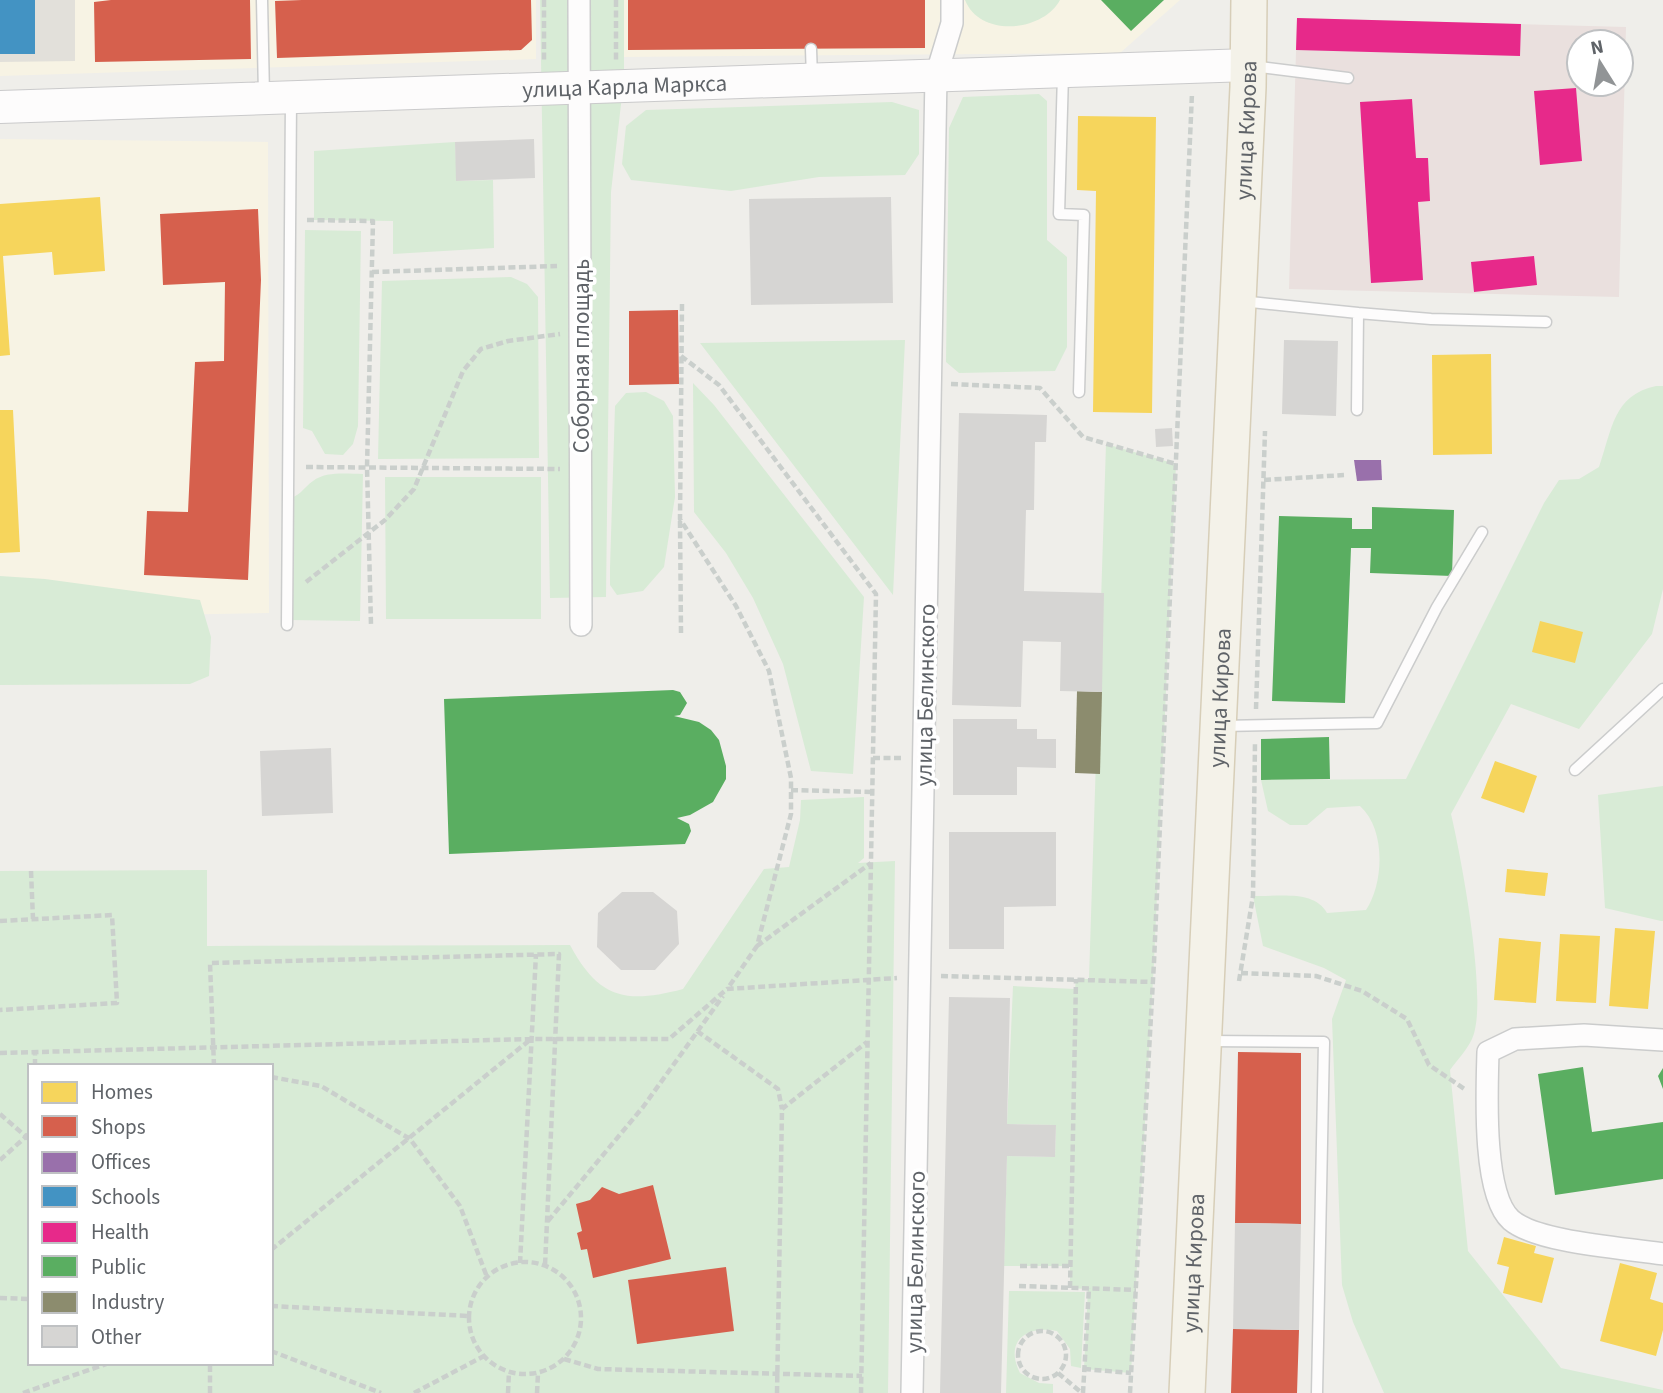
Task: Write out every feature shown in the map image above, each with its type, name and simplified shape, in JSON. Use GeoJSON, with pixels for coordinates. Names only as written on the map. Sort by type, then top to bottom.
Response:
{"type":"FeatureCollection","features":[{"type":"Feature","properties":{"kind":"main road","name":"улица Кирова"},"geometry":{"type":"LineString","coordinates":[[1187,1393],[1239,300],[1249,65],[1249,0]]}},
{"type":"Feature","properties":{"kind":"main road","name":"улица Карла Маркса"},"geometry":{"type":"LineString","coordinates":[[0,107],[616,86],[811,64],[936,76],[1249,65]]}},
{"type":"Feature","properties":{"kind":"street","name":"Соборная площадь"},"geometry":{"type":"LineString","coordinates":[[579,0],[581,625]]}},
{"type":"Feature","properties":{"kind":"street","name":"улица Белинского"},"geometry":{"type":"LineString","coordinates":[[912,1393],[936,76],[952,23],[952,0]]}},
{"type":"Feature","properties":{"kind":"street"},"geometry":{"type":"LineString","coordinates":[[1663,1040],[1584,1035],[1515,1039],[1488,1052],[1486,1132],[1501,1209],[1513,1222],[1544,1235],[1663,1254]]}},
{"type":"Feature","properties":{"kind":"lane"},"geometry":{"type":"LineString","coordinates":[[262,0],[277,97],[290,220],[287,625]]}},
{"type":"Feature","properties":{"kind":"lane"},"geometry":{"type":"LineString","coordinates":[[1249,65],[1348,78]]}},
{"type":"Feature","properties":{"kind":"lane"},"geometry":{"type":"LineString","coordinates":[[1063,71],[1059,214],[1084,215],[1079,392]]}},
{"type":"Feature","properties":{"kind":"lane"},"geometry":{"type":"LineString","coordinates":[[1239,300],[1431,319],[1546,322]]}},
{"type":"Feature","properties":{"kind":"lane"},"geometry":{"type":"LineString","coordinates":[[1357,410],[1358,313]]}},
{"type":"Feature","properties":{"kind":"lane"},"geometry":{"type":"LineString","coordinates":[[1219,726],[1377,723],[1437,607],[1482,532]]}},
{"type":"Feature","properties":{"kind":"lane"},"geometry":{"type":"LineString","coordinates":[[1575,770],[1663,689]]}},
{"type":"Feature","properties":{"kind":"lane"},"geometry":{"type":"LineString","coordinates":[[1204,1041],[1324,1042],[1317,1393]]}},
{"type":"Feature","properties":{"kind":"path"},"geometry":{"type":"LineString","coordinates":[[544,0],[544,88]]}},
{"type":"Feature","properties":{"kind":"path"},"geometry":{"type":"LineString","coordinates":[[616,0],[616,86]]}},
{"type":"Feature","properties":{"kind":"path"},"geometry":{"type":"LineString","coordinates":[[1129,1393],[1153,982],[1192,85]]}},
{"type":"Feature","properties":{"kind":"path"},"geometry":{"type":"LineString","coordinates":[[290,220],[373,221],[367,467],[371,625]]}},
{"type":"Feature","properties":{"kind":"path"},"geometry":{"type":"LineString","coordinates":[[372,272],[536,267]]}},
{"type":"Feature","properties":{"kind":"path"},"geometry":{"type":"LineString","coordinates":[[681,633],[682,304]]}},
{"type":"Feature","properties":{"kind":"path"},"geometry":{"type":"LineString","coordinates":[[286,598],[369,531],[414,489],[463,371],[481,349],[540,336],[581,334]]}},
{"type":"Feature","properties":{"kind":"path"},"geometry":{"type":"LineString","coordinates":[[681,356],[719,385],[876,594],[871,981],[861,1393]]}},
{"type":"Feature","properties":{"kind":"path"},"geometry":{"type":"LineString","coordinates":[[931,384],[1040,388],[1083,437],[1176,464]]}},
{"type":"Feature","properties":{"kind":"path"},"geometry":{"type":"LineString","coordinates":[[288,467],[581,470]]}},
{"type":"Feature","properties":{"kind":"path"},"geometry":{"type":"LineString","coordinates":[[1237,991],[1247,922],[1254,896],[1255,724],[1264,480],[1344,475]]}},
{"type":"Feature","properties":{"kind":"path"},"geometry":{"type":"LineString","coordinates":[[680,519],[736,606],[769,671],[791,790],[791,814],[757,946]]}},
{"type":"Feature","properties":{"kind":"path"},"geometry":{"type":"LineString","coordinates":[[791,790],[873,792]]}},
{"type":"Feature","properties":{"kind":"path"},"geometry":{"type":"LineString","coordinates":[[548,1222],[643,1107],[757,946],[871,863]]}},
{"type":"Feature","properties":{"kind":"path"},"geometry":{"type":"LineString","coordinates":[[31,871],[33,919]]}},
{"type":"Feature","properties":{"kind":"path"},"geometry":{"type":"LineString","coordinates":[[0,921],[113,915],[117,1003],[0,1010]]}},
{"type":"Feature","properties":{"kind":"path"},"geometry":{"type":"LineString","coordinates":[[520,1263],[536,954]]}},
{"type":"Feature","properties":{"kind":"path"},"geometry":{"type":"LineString","coordinates":[[214,1064],[210,963],[559,954],[545,1266]]}},
{"type":"Feature","properties":{"kind":"path"},"geometry":{"type":"LineString","coordinates":[[1241,973],[1316,976],[1362,991],[1408,1018],[1429,1065],[1487,1100]]}},
{"type":"Feature","properties":{"kind":"path"},"geometry":{"type":"LineString","coordinates":[[0,1053],[555,1038],[669,1039],[727,989],[871,981],[920,975],[1153,982]]}},
{"type":"Feature","properties":{"kind":"path"},"geometry":{"type":"LineString","coordinates":[[1070,1288],[1076,979]]}},
{"type":"Feature","properties":{"kind":"path"},"geometry":{"type":"LineString","coordinates":[[697,1031],[778,1089],[782,1109],[776,1393]]}},
{"type":"Feature","properties":{"kind":"path"},"geometry":{"type":"LineString","coordinates":[[273,1248],[531,1039]]}},
{"type":"Feature","properties":{"kind":"path"},"geometry":{"type":"LineString","coordinates":[[782,1109],[868,1041]]}},
{"type":"Feature","properties":{"kind":"path"},"geometry":{"type":"LineString","coordinates":[[35,1064],[36,1052]]}},
{"type":"Feature","properties":{"kind":"path"},"geometry":{"type":"LineString","coordinates":[[273,1077],[321,1086],[410,1139],[460,1206],[487,1278]]}},
{"type":"Feature","properties":{"kind":"path"},"geometry":{"type":"LineString","coordinates":[[0,1114],[28,1136],[0,1160]]}},
{"type":"Feature","properties":{"kind":"path"},"geometry":{"type":"LineString","coordinates":[[520,1263],[545,1266],[562,1275],[574,1290],[580,1308],[581,1326],[575,1344],[564,1359],[538,1373],[509,1372],[484,1356],[476,1345],[469,1316],[475,1295],[487,1278],[499,1269],[520,1263]]}},
{"type":"Feature","properties":{"kind":"path"},"geometry":{"type":"LineString","coordinates":[[1020,1266],[1070,1266]]}},
{"type":"Feature","properties":{"kind":"path"},"geometry":{"type":"LineString","coordinates":[[1019,1286],[1136,1290]]}},
{"type":"Feature","properties":{"kind":"path"},"geometry":{"type":"LineString","coordinates":[[1083,1393],[1088,1288]]}},
{"type":"Feature","properties":{"kind":"path"},"geometry":{"type":"LineString","coordinates":[[0,1298],[28,1300]]}},
{"type":"Feature","properties":{"kind":"path"},"geometry":{"type":"LineString","coordinates":[[273,1306],[469,1316]]}},
{"type":"Feature","properties":{"kind":"path"},"geometry":{"type":"LineString","coordinates":[[1045,1331],[1060,1339],[1067,1354],[1058,1373],[1039,1380],[1024,1372],[1018,1359],[1024,1338],[1045,1331]]}},
{"type":"Feature","properties":{"kind":"path"},"geometry":{"type":"LineString","coordinates":[[273,1352],[382,1393]]}},
{"type":"Feature","properties":{"kind":"path"},"geometry":{"type":"LineString","coordinates":[[414,1393],[484,1356]]}},
{"type":"Feature","properties":{"kind":"path"},"geometry":{"type":"LineString","coordinates":[[564,1359],[598,1369],[862,1376]]}},
{"type":"Feature","properties":{"kind":"path"},"geometry":{"type":"LineString","coordinates":[[23,1393],[103,1365]]}},
{"type":"Feature","properties":{"kind":"path"},"geometry":{"type":"LineString","coordinates":[[210,1365],[210,1393]]}},
{"type":"Feature","properties":{"kind":"path"},"geometry":{"type":"LineString","coordinates":[[1084,1369],[1131,1373]]}},
{"type":"Feature","properties":{"kind":"path"},"geometry":{"type":"LineString","coordinates":[[508,1393],[509,1372]]}},
{"type":"Feature","properties":{"kind":"path"},"geometry":{"type":"LineString","coordinates":[[537,1393],[538,1373]]}},
{"type":"Feature","properties":{"kind":"path"},"geometry":{"type":"LineString","coordinates":[[1058,1373],[1083,1393]]}},
{"type":"Feature","properties":{"kind":"shaded area"},"geometry":{"type":"Polygon","coordinates":[[[0,0],[536,0],[536,59],[0,76],[0,0]]]}},
{"type":"Feature","properties":{"kind":"shaded area"},"geometry":{"type":"Polygon","coordinates":[[[0,0],[75,0],[75,61],[0,62],[0,0]]]}},
{"type":"Feature","properties":{"kind":"shaded area"},"geometry":{"type":"Polygon","coordinates":[[[620,0],[1180,0],[1120,53],[620,57],[620,0]]]}},
{"type":"Feature","properties":{"kind":"shaded area"},"geometry":{"type":"Polygon","coordinates":[[[1297,18],[1626,27],[1565,28],[1565,98],[1624,98],[1619,297],[1289,289],[1297,18]]]}},
{"type":"Feature","properties":{"kind":"shaded area"},"geometry":{"type":"Polygon","coordinates":[[[0,139],[268,142],[269,613],[0,618],[0,139]]]}},
{"type":"Feature","properties":{"kind":"green space"},"geometry":{"type":"Polygon","coordinates":[[[540,0],[624,0],[624,78],[611,192],[606,597],[550,598],[540,0]]]}},
{"type":"Feature","properties":{"kind":"green space"},"geometry":{"type":"Polygon","coordinates":[[[965,0],[1060,0],[1052,11],[1040,19],[1012,26],[984,21],[973,12],[965,0]]]}},
{"type":"Feature","properties":{"kind":"green space"},"geometry":{"type":"Polygon","coordinates":[[[1039,94],[1047,101],[1047,240],[1067,257],[1067,347],[1055,371],[959,373],[946,362],[949,128],[963,97],[1039,94]]]}},
{"type":"Feature","properties":{"kind":"green space"},"geometry":{"type":"Polygon","coordinates":[[[892,102],[919,110],[919,154],[905,175],[819,177],[731,191],[631,180],[622,164],[626,126],[646,110],[892,102]]]}},
{"type":"Feature","properties":{"kind":"green space"},"geometry":{"type":"Polygon","coordinates":[[[455,142],[457,181],[493,180],[494,248],[393,254],[393,221],[314,220],[314,151],[455,142]]]}},
{"type":"Feature","properties":{"kind":"green space"},"geometry":{"type":"Polygon","coordinates":[[[305,230],[361,231],[358,426],[353,444],[343,455],[325,454],[312,431],[303,428],[305,230]]]}},
{"type":"Feature","properties":{"kind":"green space"},"geometry":{"type":"Polygon","coordinates":[[[511,277],[527,284],[538,297],[539,458],[378,459],[382,281],[511,277]]]}},
{"type":"Feature","properties":{"kind":"green space"},"geometry":{"type":"Polygon","coordinates":[[[905,340],[893,595],[700,343],[905,340]]]}},
{"type":"Feature","properties":{"kind":"green space"},"geometry":{"type":"Polygon","coordinates":[[[693,383],[714,405],[864,597],[853,774],[811,771],[783,664],[753,598],[726,553],[694,512],[693,383]]]}},
{"type":"Feature","properties":{"kind":"green space"},"geometry":{"type":"Polygon","coordinates":[[[1656,386],[1663,386],[1663,589],[1652,634],[1579,729],[1511,704],[1451,814],[1472,929],[1477,995],[1472,1039],[1450,1070],[1468,1251],[1561,1368],[1663,1390],[1663,1393],[1384,1393],[1353,1322],[1342,1285],[1332,1019],[1346,980],[1324,968],[1263,946],[1253,896],[1304,897],[1321,905],[1327,913],[1366,910],[1372,899],[1379,871],[1378,842],[1368,816],[1360,806],[1327,808],[1307,825],[1290,825],[1268,811],[1261,780],[1406,779],[1544,503],[1559,480],[1579,479],[1599,467],[1611,427],[1622,406],[1631,397],[1656,386]]]}},
{"type":"Feature","properties":{"kind":"green space"},"geometry":{"type":"Polygon","coordinates":[[[646,392],[664,401],[673,416],[675,497],[664,567],[643,591],[617,595],[610,585],[615,406],[626,393],[646,392]]]}},
{"type":"Feature","properties":{"kind":"green space"},"geometry":{"type":"Polygon","coordinates":[[[1106,444],[1176,464],[1154,962],[1131,1373],[1084,1369],[1088,1289],[1070,1288],[1070,1266],[1004,1266],[1007,1156],[1055,1157],[1056,1125],[1007,1124],[1013,986],[1075,989],[1076,979],[1089,979],[1106,444]]]}},
{"type":"Feature","properties":{"kind":"green space"},"geometry":{"type":"Polygon","coordinates":[[[363,474],[360,621],[290,620],[291,498],[324,476],[363,474]]]}},
{"type":"Feature","properties":{"kind":"green space"},"geometry":{"type":"Polygon","coordinates":[[[385,477],[541,477],[541,619],[386,619],[385,477]]]}},
{"type":"Feature","properties":{"kind":"green space"},"geometry":{"type":"Polygon","coordinates":[[[0,576],[45,579],[200,600],[211,637],[209,676],[190,684],[0,685],[0,576]]]}},
{"type":"Feature","properties":{"kind":"green space"},"geometry":{"type":"Polygon","coordinates":[[[1663,786],[1663,921],[1605,908],[1598,795],[1663,786]]]}},
{"type":"Feature","properties":{"kind":"green space"},"geometry":{"type":"Polygon","coordinates":[[[864,797],[864,858],[858,863],[895,861],[888,1393],[0,1393],[0,871],[207,870],[207,946],[570,945],[592,977],[603,987],[630,996],[645,996],[683,989],[764,869],[789,867],[800,820],[801,800],[864,797]]]}},
{"type":"Feature","properties":{"kind":"green space"},"geometry":{"type":"Polygon","coordinates":[[[1009,1291],[1085,1292],[1081,1368],[1071,1366],[1070,1349],[1057,1331],[1027,1333],[1017,1344],[1016,1362],[1020,1373],[1039,1383],[1053,1384],[1053,1393],[1006,1393],[1009,1291]]]}},
{"type":"Feature","properties":{"kind":"building: Homes"},"geometry":{"type":"Polygon","coordinates":[[[1078,116],[1156,117],[1152,413],[1093,412],[1096,191],[1077,190],[1078,116]]]}},
{"type":"Feature","properties":{"kind":"building: Homes"},"geometry":{"type":"Polygon","coordinates":[[[100,197],[105,271],[54,275],[52,252],[3,256],[10,355],[0,356],[0,204],[100,197]]]}},
{"type":"Feature","properties":{"kind":"building: Homes"},"geometry":{"type":"Polygon","coordinates":[[[1491,354],[1492,454],[1433,455],[1432,355],[1491,354]]]}},
{"type":"Feature","properties":{"kind":"building: Homes"},"geometry":{"type":"Polygon","coordinates":[[[0,410],[13,410],[20,552],[0,553],[0,410]]]}},
{"type":"Feature","properties":{"kind":"building: Homes"},"geometry":{"type":"Polygon","coordinates":[[[1540,621],[1583,632],[1575,663],[1532,652],[1540,621]]]}},
{"type":"Feature","properties":{"kind":"building: Homes"},"geometry":{"type":"Polygon","coordinates":[[[1495,761],[1537,776],[1524,813],[1481,798],[1495,761]]]}},
{"type":"Feature","properties":{"kind":"building: Homes"},"geometry":{"type":"Polygon","coordinates":[[[1507,869],[1548,873],[1545,896],[1505,892],[1507,869]]]}},
{"type":"Feature","properties":{"kind":"building: Homes"},"geometry":{"type":"Polygon","coordinates":[[[1615,928],[1655,931],[1648,1009],[1609,1006],[1615,928]]]}},
{"type":"Feature","properties":{"kind":"building: Homes"},"geometry":{"type":"Polygon","coordinates":[[[1560,934],[1600,936],[1596,1003],[1556,1001],[1560,934]]]}},
{"type":"Feature","properties":{"kind":"building: Homes"},"geometry":{"type":"Polygon","coordinates":[[[1499,938],[1541,942],[1536,1003],[1494,1000],[1499,938]]]}},
{"type":"Feature","properties":{"kind":"building: Homes"},"geometry":{"type":"Polygon","coordinates":[[[1504,1237],[1536,1246],[1534,1253],[1554,1258],[1542,1303],[1503,1293],[1509,1267],[1497,1264],[1504,1237]]]}},
{"type":"Feature","properties":{"kind":"building: Homes"},"geometry":{"type":"Polygon","coordinates":[[[1620,1263],[1657,1273],[1650,1299],[1663,1303],[1663,1330],[1656,1356],[1600,1341],[1620,1263]]]}},
{"type":"Feature","properties":{"kind":"building: Shops"},"geometry":{"type":"Polygon","coordinates":[[[250,0],[251,59],[95,62],[94,2],[250,0]]]}},
{"type":"Feature","properties":{"kind":"building: Shops"},"geometry":{"type":"Polygon","coordinates":[[[531,0],[532,40],[521,50],[277,58],[275,1],[531,0]]]}},
{"type":"Feature","properties":{"kind":"building: Shops"},"geometry":{"type":"Polygon","coordinates":[[[628,0],[925,0],[925,48],[628,50],[628,0]]]}},
{"type":"Feature","properties":{"kind":"building: Shops"},"geometry":{"type":"Polygon","coordinates":[[[258,209],[261,280],[248,580],[144,575],[147,511],[188,512],[195,362],[224,361],[225,282],[163,285],[160,214],[258,209]]]}},
{"type":"Feature","properties":{"kind":"building: Shops"},"geometry":{"type":"Polygon","coordinates":[[[678,310],[679,384],[629,385],[629,311],[678,310]]]}},
{"type":"Feature","properties":{"kind":"building: Shops"},"geometry":{"type":"Polygon","coordinates":[[[1238,1052],[1301,1053],[1301,1224],[1235,1223],[1238,1052]]]}},
{"type":"Feature","properties":{"kind":"building: Shops"},"geometry":{"type":"Polygon","coordinates":[[[653,1185],[671,1259],[593,1278],[587,1249],[581,1250],[577,1233],[582,1231],[576,1204],[590,1200],[602,1187],[619,1194],[653,1185]]]}},
{"type":"Feature","properties":{"kind":"building: Shops"},"geometry":{"type":"Polygon","coordinates":[[[726,1267],[734,1331],[637,1344],[628,1280],[726,1267]]]}},
{"type":"Feature","properties":{"kind":"building: Shops"},"geometry":{"type":"Polygon","coordinates":[[[1233,1329],[1299,1330],[1297,1393],[1231,1393],[1233,1329]]]}},
{"type":"Feature","properties":{"kind":"building: Offices"},"geometry":{"type":"Polygon","coordinates":[[[1354,460],[1381,460],[1382,480],[1357,481],[1354,460]]]}},
{"type":"Feature","properties":{"kind":"building: Schools"},"geometry":{"type":"Polygon","coordinates":[[[0,0],[35,0],[35,54],[0,54],[0,0]]]}},
{"type":"Feature","properties":{"kind":"building: Health"},"geometry":{"type":"Polygon","coordinates":[[[1297,18],[1521,24],[1520,56],[1296,50],[1297,18]]]}},
{"type":"Feature","properties":{"kind":"building: Health"},"geometry":{"type":"Polygon","coordinates":[[[1565,89],[1565,98],[1577,98],[1582,161],[1540,165],[1534,91],[1565,89]]]}},
{"type":"Feature","properties":{"kind":"building: Health"},"geometry":{"type":"Polygon","coordinates":[[[1412,99],[1416,158],[1428,158],[1430,201],[1418,202],[1423,280],[1371,283],[1360,102],[1412,99]]]}},
{"type":"Feature","properties":{"kind":"building: Health"},"geometry":{"type":"Polygon","coordinates":[[[1534,256],[1537,285],[1474,292],[1471,262],[1534,256]]]}},
{"type":"Feature","properties":{"kind":"building: Public"},"geometry":{"type":"Polygon","coordinates":[[[1101,0],[1164,0],[1131,31],[1101,0]]]}},
{"type":"Feature","properties":{"kind":"building: Public"},"geometry":{"type":"Polygon","coordinates":[[[1372,507],[1454,510],[1452,576],[1370,573],[1371,548],[1351,548],[1345,703],[1272,701],[1279,516],[1352,518],[1352,529],[1372,529],[1372,507]]]}},
{"type":"Feature","properties":{"kind":"building: Public"},"geometry":{"type":"Polygon","coordinates":[[[673,690],[680,692],[687,703],[680,715],[674,716],[699,722],[711,730],[719,740],[726,766],[726,779],[713,802],[690,815],[677,818],[689,824],[691,831],[685,844],[449,854],[444,699],[673,690]]]}},
{"type":"Feature","properties":{"kind":"building: Public"},"geometry":{"type":"Polygon","coordinates":[[[1329,737],[1330,779],[1261,780],[1261,739],[1329,737]]]}},
{"type":"Feature","properties":{"kind":"building: Public"},"geometry":{"type":"Polygon","coordinates":[[[1583,1067],[1592,1132],[1663,1122],[1663,1179],[1555,1195],[1538,1074],[1583,1067]]]}},
{"type":"Feature","properties":{"kind":"building: Public"},"geometry":{"type":"Polygon","coordinates":[[[1663,1068],[1663,1089],[1658,1076],[1663,1068]]]}},
{"type":"Feature","properties":{"kind":"building: Industry"},"geometry":{"type":"Polygon","coordinates":[[[1077,691],[1102,692],[1100,774],[1075,773],[1077,691]]]}},
{"type":"Feature","properties":{"kind":"building: Other"},"geometry":{"type":"Polygon","coordinates":[[[534,139],[535,178],[456,181],[455,142],[534,139]]]}},
{"type":"Feature","properties":{"kind":"building: Other"},"geometry":{"type":"Polygon","coordinates":[[[891,197],[893,303],[751,305],[749,199],[891,197]]]}},
{"type":"Feature","properties":{"kind":"building: Other"},"geometry":{"type":"Polygon","coordinates":[[[1284,340],[1338,341],[1336,416],[1282,414],[1284,340]]]}},
{"type":"Feature","properties":{"kind":"building: Other"},"geometry":{"type":"Polygon","coordinates":[[[959,413],[1047,415],[1046,442],[1035,442],[1034,510],[1026,510],[1024,591],[1104,593],[1102,692],[1060,691],[1061,642],[1023,641],[1021,707],[952,705],[959,413]]]}},
{"type":"Feature","properties":{"kind":"building: Other"},"geometry":{"type":"Polygon","coordinates":[[[1172,428],[1173,446],[1156,447],[1155,429],[1172,428]]]}},
{"type":"Feature","properties":{"kind":"building: Other"},"geometry":{"type":"Polygon","coordinates":[[[953,719],[1017,719],[1017,729],[1037,729],[1037,739],[1056,739],[1056,768],[1017,767],[1017,795],[953,795],[953,719]]]}},
{"type":"Feature","properties":{"kind":"building: Other"},"geometry":{"type":"Polygon","coordinates":[[[331,748],[333,813],[262,816],[260,751],[331,748]]]}},
{"type":"Feature","properties":{"kind":"building: Other"},"geometry":{"type":"Polygon","coordinates":[[[949,832],[1056,832],[1056,906],[1004,907],[1004,949],[949,949],[949,832]]]}},
{"type":"Feature","properties":{"kind":"building: Other"},"geometry":{"type":"Polygon","coordinates":[[[622,892],[653,892],[677,911],[679,944],[655,970],[621,970],[597,947],[598,913],[622,892]]]}},
{"type":"Feature","properties":{"kind":"building: Other"},"geometry":{"type":"Polygon","coordinates":[[[949,997],[1010,998],[1007,1124],[1056,1125],[1055,1157],[1007,1156],[1001,1393],[940,1393],[949,997]]]}},
{"type":"Feature","properties":{"kind":"building: Other"},"geometry":{"type":"Polygon","coordinates":[[[1235,1223],[1301,1224],[1299,1330],[1233,1329],[1235,1223]]]}}]}
